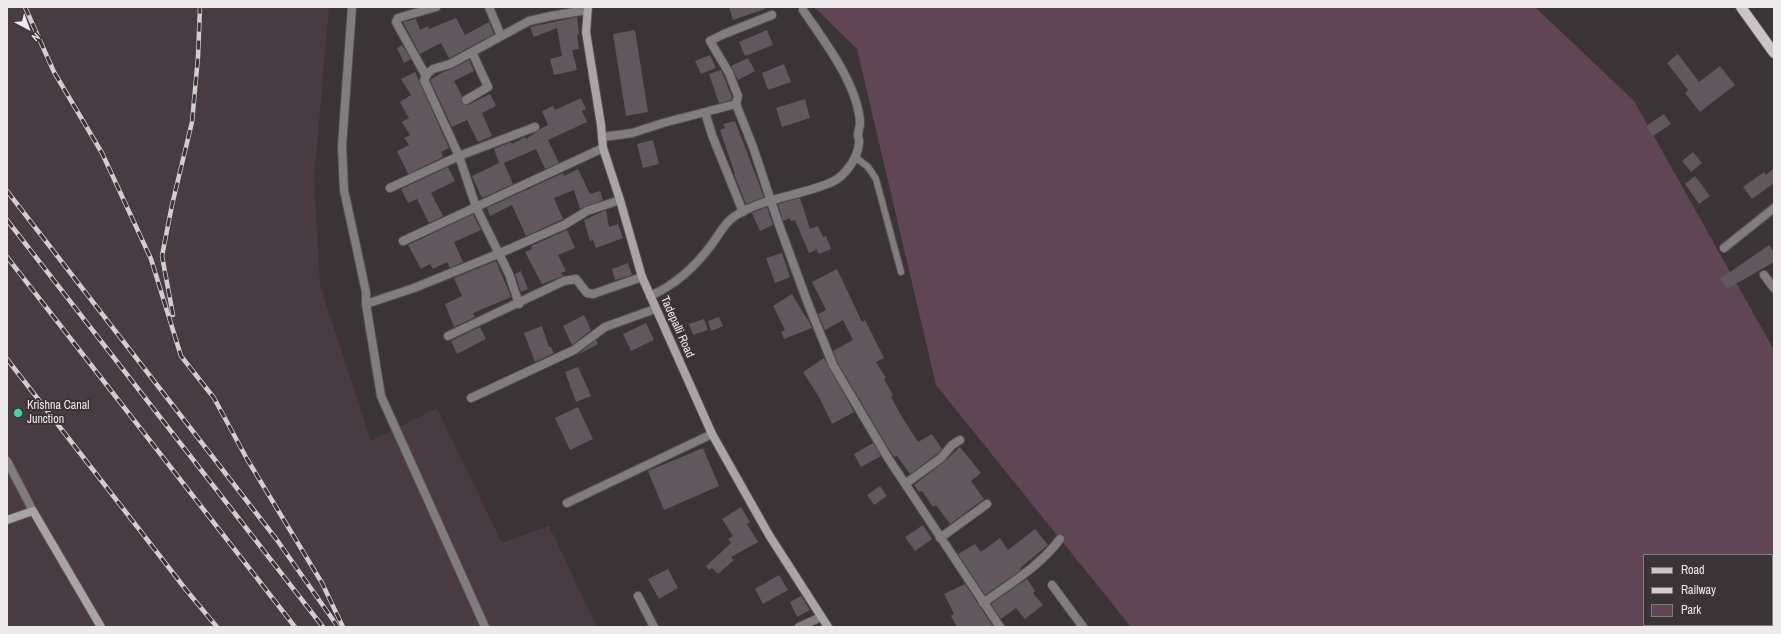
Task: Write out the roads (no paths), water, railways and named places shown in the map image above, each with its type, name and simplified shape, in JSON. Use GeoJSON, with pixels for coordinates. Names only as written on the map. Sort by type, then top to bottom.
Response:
{"type":"FeatureCollection","features":[{"type":"Feature","properties":{"kind":"main road"},"geometry":{"type":"LineString","coordinates":[[1741,7],[1774,52]]}},
{"type":"Feature","properties":{"kind":"street"},"geometry":{"type":"LineString","coordinates":[[352,7],[342,146],[344,190],[366,292],[366,304],[381,396],[485,627]]}},
{"type":"Feature","properties":{"kind":"street"},"geometry":{"type":"LineString","coordinates":[[426,76],[396,22],[398,18],[436,7]]}},
{"type":"Feature","properties":{"kind":"street"},"geometry":{"type":"LineString","coordinates":[[489,7],[501,36]]}},
{"type":"Feature","properties":{"kind":"street"},"geometry":{"type":"LineString","coordinates":[[519,304],[509,274],[476,207],[459,156],[424,80],[433,69],[450,64],[529,21],[588,8]]}},
{"type":"Feature","properties":{"kind":"street","name":"Tadepalli Road"},"geometry":{"type":"LineString","coordinates":[[588,8],[586,32],[603,137],[603,148],[620,200],[642,277],[712,434],[769,535],[828,627]]}},
{"type":"Feature","properties":{"kind":"street"},"geometry":{"type":"LineString","coordinates":[[650,296],[662,291],[694,266],[714,243],[721,230],[730,219],[742,212],[770,201],[833,181],[844,173],[855,157],[860,143],[858,135],[860,124],[858,108],[838,61],[803,10]]}},
{"type":"Feature","properties":{"kind":"street"},"geometry":{"type":"LineString","coordinates":[[772,15],[710,41],[729,72],[738,96],[736,104],[753,147],[770,201],[807,301],[833,364],[888,458],[1000,627]]}},
{"type":"Feature","properties":{"kind":"street"},"geometry":{"type":"LineString","coordinates":[[466,100],[488,87],[472,52]]}},
{"type":"Feature","properties":{"kind":"street"},"geometry":{"type":"LineString","coordinates":[[603,137],[632,133],[663,123],[736,104]]}},
{"type":"Feature","properties":{"kind":"street"},"geometry":{"type":"LineString","coordinates":[[705,112],[712,135],[742,212]]}},
{"type":"Feature","properties":{"kind":"street"},"geometry":{"type":"LineString","coordinates":[[390,188],[459,156],[535,127]]}},
{"type":"Feature","properties":{"kind":"street"},"geometry":{"type":"LineString","coordinates":[[403,241],[603,148]]}},
{"type":"Feature","properties":{"kind":"street"},"geometry":{"type":"LineString","coordinates":[[366,304],[414,288],[498,254],[564,225],[587,211],[620,200]]}},
{"type":"Feature","properties":{"kind":"street"},"geometry":{"type":"LineString","coordinates":[[1724,248],[1774,208]]}},
{"type":"Feature","properties":{"kind":"street"},"geometry":{"type":"LineString","coordinates":[[1764,275],[1774,288]]}},
{"type":"Feature","properties":{"kind":"street"},"geometry":{"type":"LineString","coordinates":[[448,336],[519,304],[564,281],[576,279],[587,293],[593,294],[642,277]]}},
{"type":"Feature","properties":{"kind":"street"},"geometry":{"type":"LineString","coordinates":[[471,398],[574,350],[605,327],[655,309]]}},
{"type":"Feature","properties":{"kind":"street"},"geometry":{"type":"LineString","coordinates":[[567,503],[712,434]]}},
{"type":"Feature","properties":{"kind":"street"},"geometry":{"type":"LineString","coordinates":[[905,484],[941,458],[952,445],[960,440]]}},
{"type":"Feature","properties":{"kind":"street"},"geometry":{"type":"LineString","coordinates":[[7,461],[33,511],[101,627]]}},
{"type":"Feature","properties":{"kind":"street"},"geometry":{"type":"LineString","coordinates":[[940,538],[987,504]]}},
{"type":"Feature","properties":{"kind":"street"},"geometry":{"type":"LineString","coordinates":[[7,520],[33,511]]}},
{"type":"Feature","properties":{"kind":"street"},"geometry":{"type":"LineString","coordinates":[[983,603],[1029,570],[1053,549],[1060,539]]}},
{"type":"Feature","properties":{"kind":"street"},"geometry":{"type":"LineString","coordinates":[[1052,586],[1083,627]]}},
{"type":"Feature","properties":{"kind":"street"},"geometry":{"type":"LineString","coordinates":[[638,596],[654,627]]}},
{"type":"Feature","properties":{"kind":"street"},"geometry":{"type":"LineString","coordinates":[[799,627],[821,617]]}},
{"type":"Feature","properties":{"kind":"lane"},"geometry":{"type":"LineString","coordinates":[[855,157],[868,168],[876,179],[901,272]]}},
{"type":"Feature","properties":{"kind":"railway"},"geometry":{"type":"LineString","coordinates":[[25,7],[54,72],[102,153],[151,259],[181,356],[214,398],[247,459],[322,583],[343,627]]}},
{"type":"Feature","properties":{"kind":"railway"},"geometry":{"type":"LineString","coordinates":[[173,315],[162,256],[172,205],[192,122],[198,57],[200,7]]}},
{"type":"Feature","properties":{"kind":"railway"},"geometry":{"type":"LineString","coordinates":[[7,191],[277,540],[338,627]]}},
{"type":"Feature","properties":{"kind":"railway"},"geometry":{"type":"LineString","coordinates":[[7,220],[323,627]]}},
{"type":"Feature","properties":{"kind":"railway"},"geometry":{"type":"LineString","coordinates":[[7,257],[295,627]]}},
{"type":"Feature","properties":{"kind":"railway"},"geometry":{"type":"LineString","coordinates":[[7,359],[187,591],[217,627]]}},
{"type":"Feature","properties":{"kind":"place","name":"Krishna Canal Junction"},"geometry":{"type":"Point","coordinates":[18,413]}}]}
